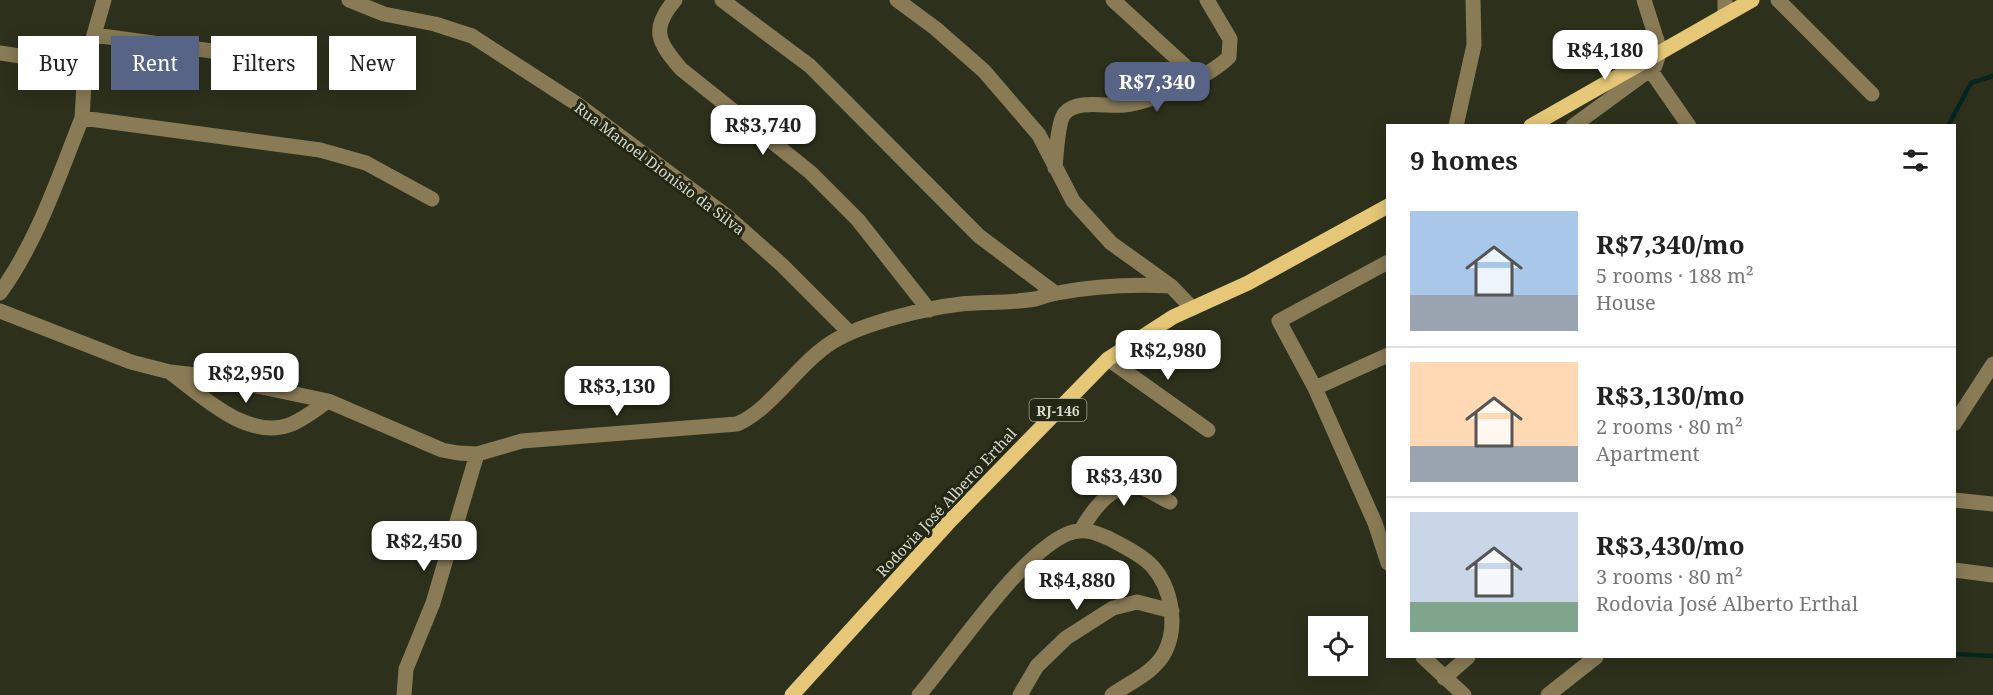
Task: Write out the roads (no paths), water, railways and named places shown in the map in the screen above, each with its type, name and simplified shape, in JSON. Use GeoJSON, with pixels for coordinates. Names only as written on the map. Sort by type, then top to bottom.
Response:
{"type":"FeatureCollection","features":[{"type":"Feature","properties":{"kind":"main road"},"geometry":{"type":"LineString","coordinates":[[1534,124],[1660,50],[1725,7],[1752,0]]}},
{"type":"Feature","properties":{"kind":"main road","name":"Rodovia José Alberto Erthal"},"geometry":{"type":"LineString","coordinates":[[792,695],[950,521],[1108,358],[1165,321],[1248,283],[1386,208]]}},
{"type":"Feature","properties":{"kind":"street"},"geometry":{"type":"LineString","coordinates":[[104,0],[94,35],[211,51]]}},
{"type":"Feature","properties":{"kind":"street","name":"Rua Manoel Dionisio da Silva"},"geometry":{"type":"LineString","coordinates":[[349,0],[384,14],[435,24],[472,36],[577,104],[728,217],[782,264],[849,332]]}},
{"type":"Feature","properties":{"kind":"street"},"geometry":{"type":"LineString","coordinates":[[675,0],[664,12],[658,25],[661,44],[667,53],[681,69],[810,172],[858,220],[929,310]]}},
{"type":"Feature","properties":{"kind":"street"},"geometry":{"type":"LineString","coordinates":[[722,0],[810,66],[979,236],[1055,293]]}},
{"type":"Feature","properties":{"kind":"street"},"geometry":{"type":"LineString","coordinates":[[897,0],[935,28],[984,71],[1039,135],[1073,201],[1111,243],[1171,286],[1192,308]]}},
{"type":"Feature","properties":{"kind":"street"},"geometry":{"type":"LineString","coordinates":[[1113,0],[1197,77]]}},
{"type":"Feature","properties":{"kind":"street"},"geometry":{"type":"LineString","coordinates":[[1055,168],[1061,119],[1069,110],[1086,105],[1125,105],[1155,97],[1223,63],[1231,50],[1230,39],[1207,0]]}},
{"type":"Feature","properties":{"kind":"street"},"geometry":{"type":"LineString","coordinates":[[1456,124],[1474,45],[1473,0]]}},
{"type":"Feature","properties":{"kind":"street"},"geometry":{"type":"LineString","coordinates":[[1576,124],[1630,83],[1651,71],[1659,59],[1660,50],[1644,0]]}},
{"type":"Feature","properties":{"kind":"street"},"geometry":{"type":"LineString","coordinates":[[1778,0],[1872,94]]}},
{"type":"Feature","properties":{"kind":"street"},"geometry":{"type":"LineString","coordinates":[[0,53],[18,56]]}},
{"type":"Feature","properties":{"kind":"street"},"geometry":{"type":"LineString","coordinates":[[1651,71],[1688,124]]}},
{"type":"Feature","properties":{"kind":"street"},"geometry":{"type":"LineString","coordinates":[[0,292],[18,267],[45,214],[82,118],[84,90]]}},
{"type":"Feature","properties":{"kind":"street"},"geometry":{"type":"LineString","coordinates":[[82,118],[320,150],[366,163],[432,199]]}},
{"type":"Feature","properties":{"kind":"street"},"geometry":{"type":"LineString","coordinates":[[1386,263],[1279,321],[1315,388],[1375,523],[1386,556]]}},
{"type":"Feature","properties":{"kind":"street"},"geometry":{"type":"LineString","coordinates":[[0,311],[131,362],[170,372],[214,377],[328,401],[442,450],[477,454],[522,441],[737,423],[754,414],[804,364],[849,332],[929,310],[959,304],[1035,299],[1055,293],[1112,286],[1171,286]]}},
{"type":"Feature","properties":{"kind":"street"},"geometry":{"type":"LineString","coordinates":[[1315,388],[1386,356]]}},
{"type":"Feature","properties":{"kind":"street"},"geometry":{"type":"LineString","coordinates":[[1108,358],[1208,430]]}},
{"type":"Feature","properties":{"kind":"street"},"geometry":{"type":"LineString","coordinates":[[1956,421],[1993,364]]}},
{"type":"Feature","properties":{"kind":"street"},"geometry":{"type":"LineString","coordinates":[[170,372],[228,414],[260,427],[289,425],[328,401]]}},
{"type":"Feature","properties":{"kind":"street"},"geometry":{"type":"LineString","coordinates":[[404,695],[406,669],[433,603],[477,454]]}},
{"type":"Feature","properties":{"kind":"street"},"geometry":{"type":"LineString","coordinates":[[1081,530],[1096,506],[1107,497],[1130,487],[1140,487],[1170,502]]}},
{"type":"Feature","properties":{"kind":"street"},"geometry":{"type":"LineString","coordinates":[[1956,500],[1993,504]]}},
{"type":"Feature","properties":{"kind":"street"},"geometry":{"type":"LineString","coordinates":[[919,695],[1021,571],[1052,543],[1081,530],[1092,531],[1115,542],[1152,566],[1165,590],[1172,611],[1171,629],[1165,652],[1157,663],[1112,695]]}},
{"type":"Feature","properties":{"kind":"street"},"geometry":{"type":"LineString","coordinates":[[1956,570],[1993,575]]}},
{"type":"Feature","properties":{"kind":"street"},"geometry":{"type":"LineString","coordinates":[[1020,695],[1037,666],[1066,638],[1113,608],[1137,602],[1172,611]]}},
{"type":"Feature","properties":{"kind":"street"},"geometry":{"type":"LineString","coordinates":[[1424,658],[1464,695]]}},
{"type":"Feature","properties":{"kind":"street"},"geometry":{"type":"LineString","coordinates":[[1444,678],[1467,658]]}},
{"type":"Feature","properties":{"kind":"street"},"geometry":{"type":"LineString","coordinates":[[1548,695],[1595,658]]}},
{"type":"Feature","properties":{"kind":"waterway"},"geometry":{"type":"LineString","coordinates":[[1949,124],[1971,83],[1993,76]]}},
{"type":"Feature","properties":{"kind":"waterway"},"geometry":{"type":"LineString","coordinates":[[1956,654],[1993,656]]}}]}
